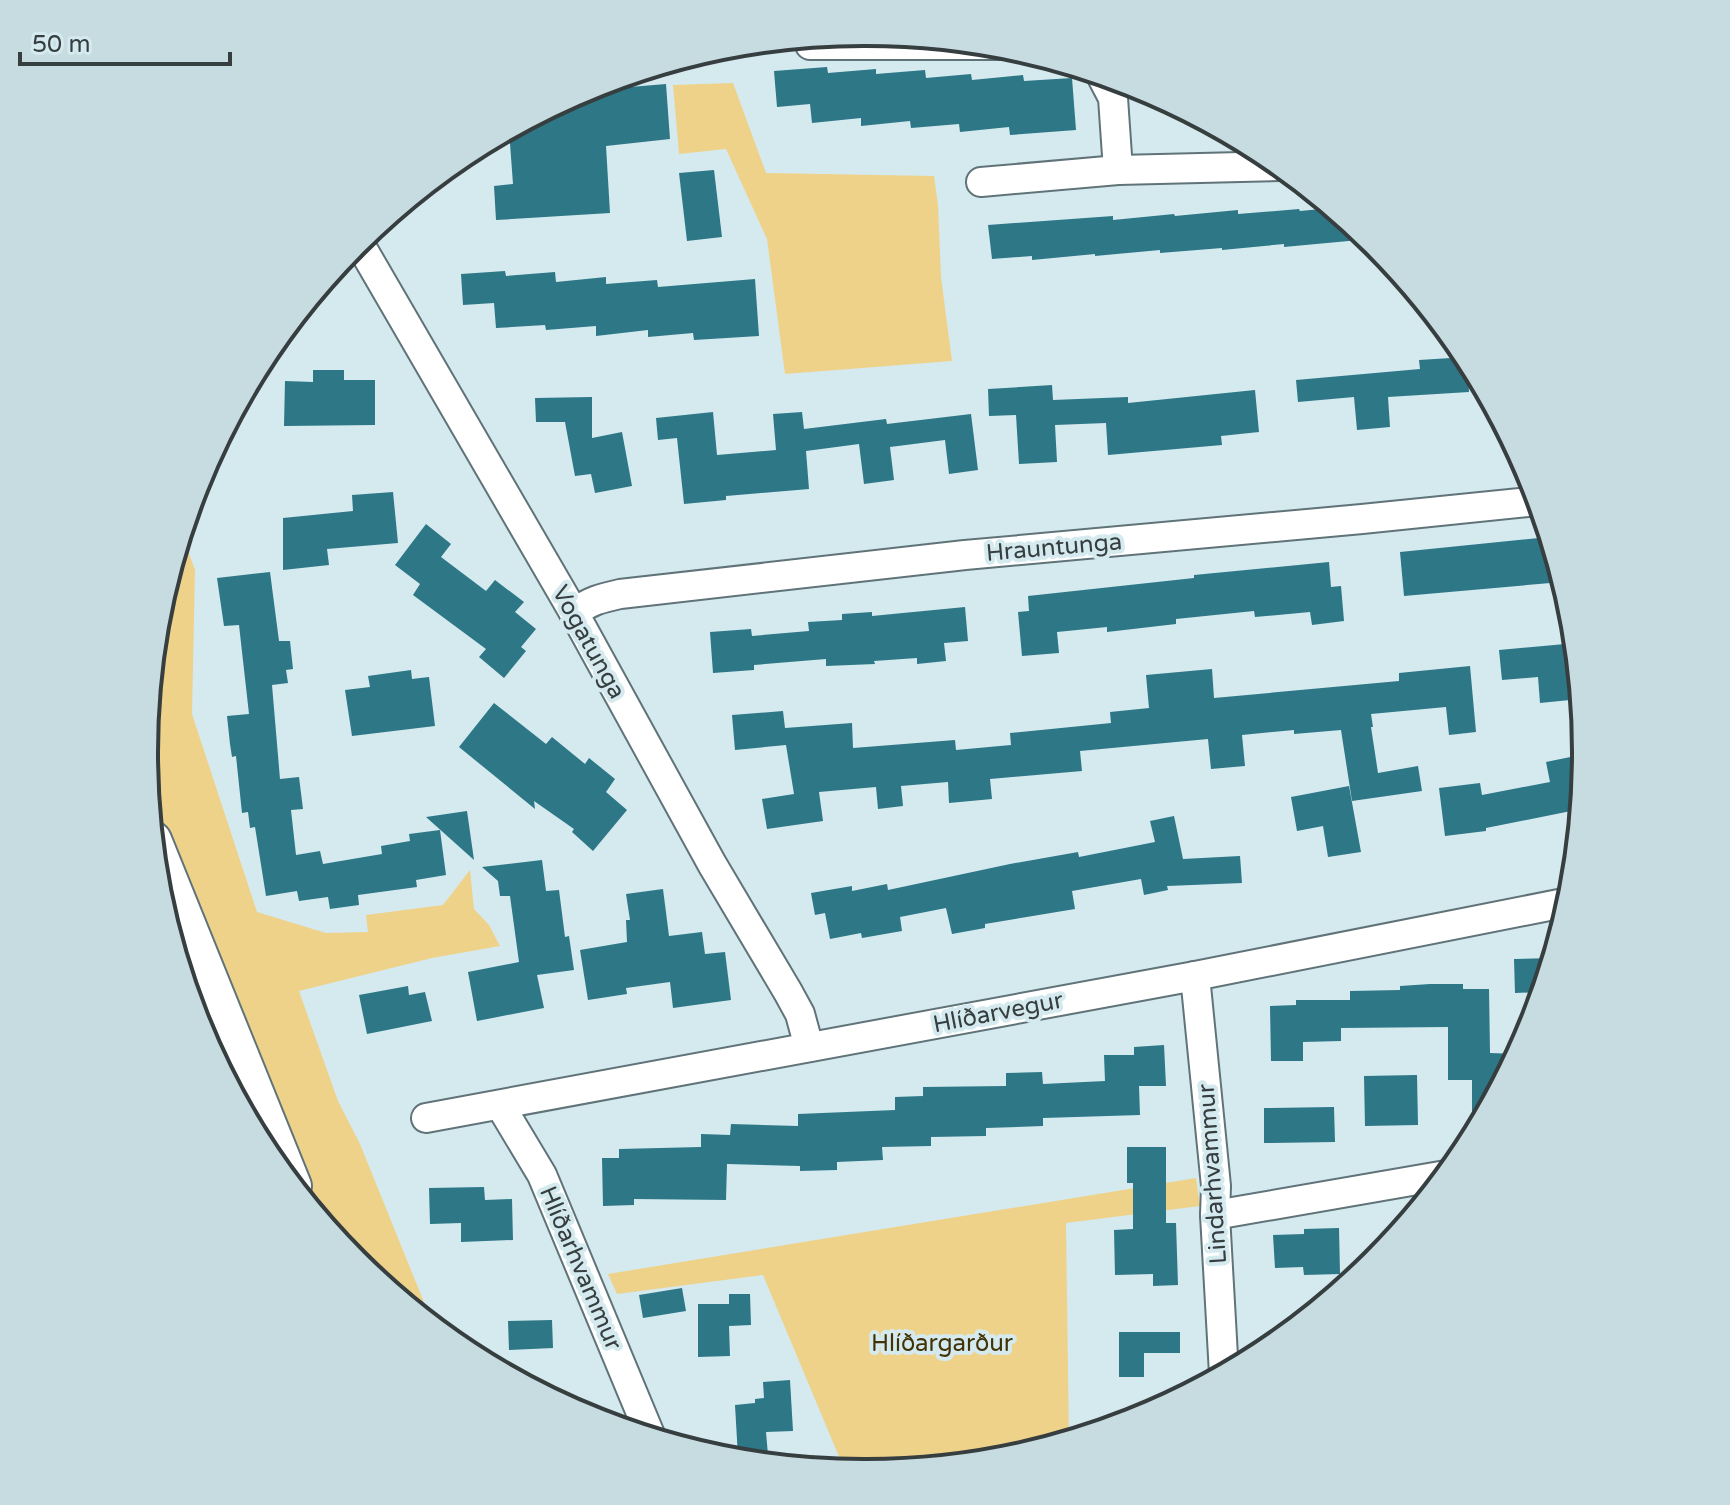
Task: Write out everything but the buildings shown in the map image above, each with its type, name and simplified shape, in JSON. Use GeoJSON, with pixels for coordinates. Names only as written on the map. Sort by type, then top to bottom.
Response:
{"type":"FeatureCollection","features":[{"type":"Feature","properties":{"kind":"main road"},"geometry":{"type":"LineString","coordinates":[[171,885],[274,1138]]}},
{"type":"Feature","properties":{"kind":"street"},"geometry":{"type":"LineString","coordinates":[[1109,90],[1113,98],[1118,170]]}},
{"type":"Feature","properties":{"kind":"street"},"geometry":{"type":"LineString","coordinates":[[981,182],[1118,170],[1260,166]]}},
{"type":"Feature","properties":{"kind":"street","name":"Vogatunga"},"geometry":{"type":"LineString","coordinates":[[365,253],[574,613],[712,864],[800,1014],[809,1047]]}},
{"type":"Feature","properties":{"kind":"street","name":"Hrauntunga"},"geometry":{"type":"LineString","coordinates":[[574,613],[585,604],[620,594],[965,555],[1526,502]]}},
{"type":"Feature","properties":{"kind":"street","name":"Hlíðarvegur"},"geometry":{"type":"LineString","coordinates":[[426,1118],[1195,976],[1554,905]]}},
{"type":"Feature","properties":{"kind":"street","name":"Lindarhvammur"},"geometry":{"type":"LineString","coordinates":[[1195,976],[1216,1186],[1223,1361]]}},
{"type":"Feature","properties":{"kind":"street","name":"Hlíðarhvammur"},"geometry":{"type":"LineString","coordinates":[[500,1105],[542,1175],[646,1424]]}},
{"type":"Feature","properties":{"kind":"street"},"geometry":{"type":"LineString","coordinates":[[1215,1215],[1430,1178]]}},
{"type":"Feature","properties":{"kind":"green space"},"geometry":{"type":"Polygon","coordinates":[[[733,83],[766,173],[934,176],[941,277],[952,361],[785,374],[767,239],[726,149],[679,154],[673,85],[733,83]]]}},
{"type":"Feature","properties":{"kind":"green space"},"geometry":{"type":"Polygon","coordinates":[[[188,552],[195,570],[192,714],[257,912],[326,933],[368,932],[366,915],[443,905],[470,870],[474,909],[489,925],[500,946],[432,958],[299,991],[338,1101],[360,1144],[425,1305],[365,1252],[313,1193],[164,834],[158,752],[165,660],[172,615],[188,552]]]}},
{"type":"Feature","properties":{"kind":"green space","name":"Hlíðargarður"},"geometry":{"type":"Polygon","coordinates":[[[1196,1178],[1200,1206],[1066,1223],[1069,1429],[957,1453],[840,1458],[763,1275],[617,1294],[608,1274],[1196,1178]]]}}]}
